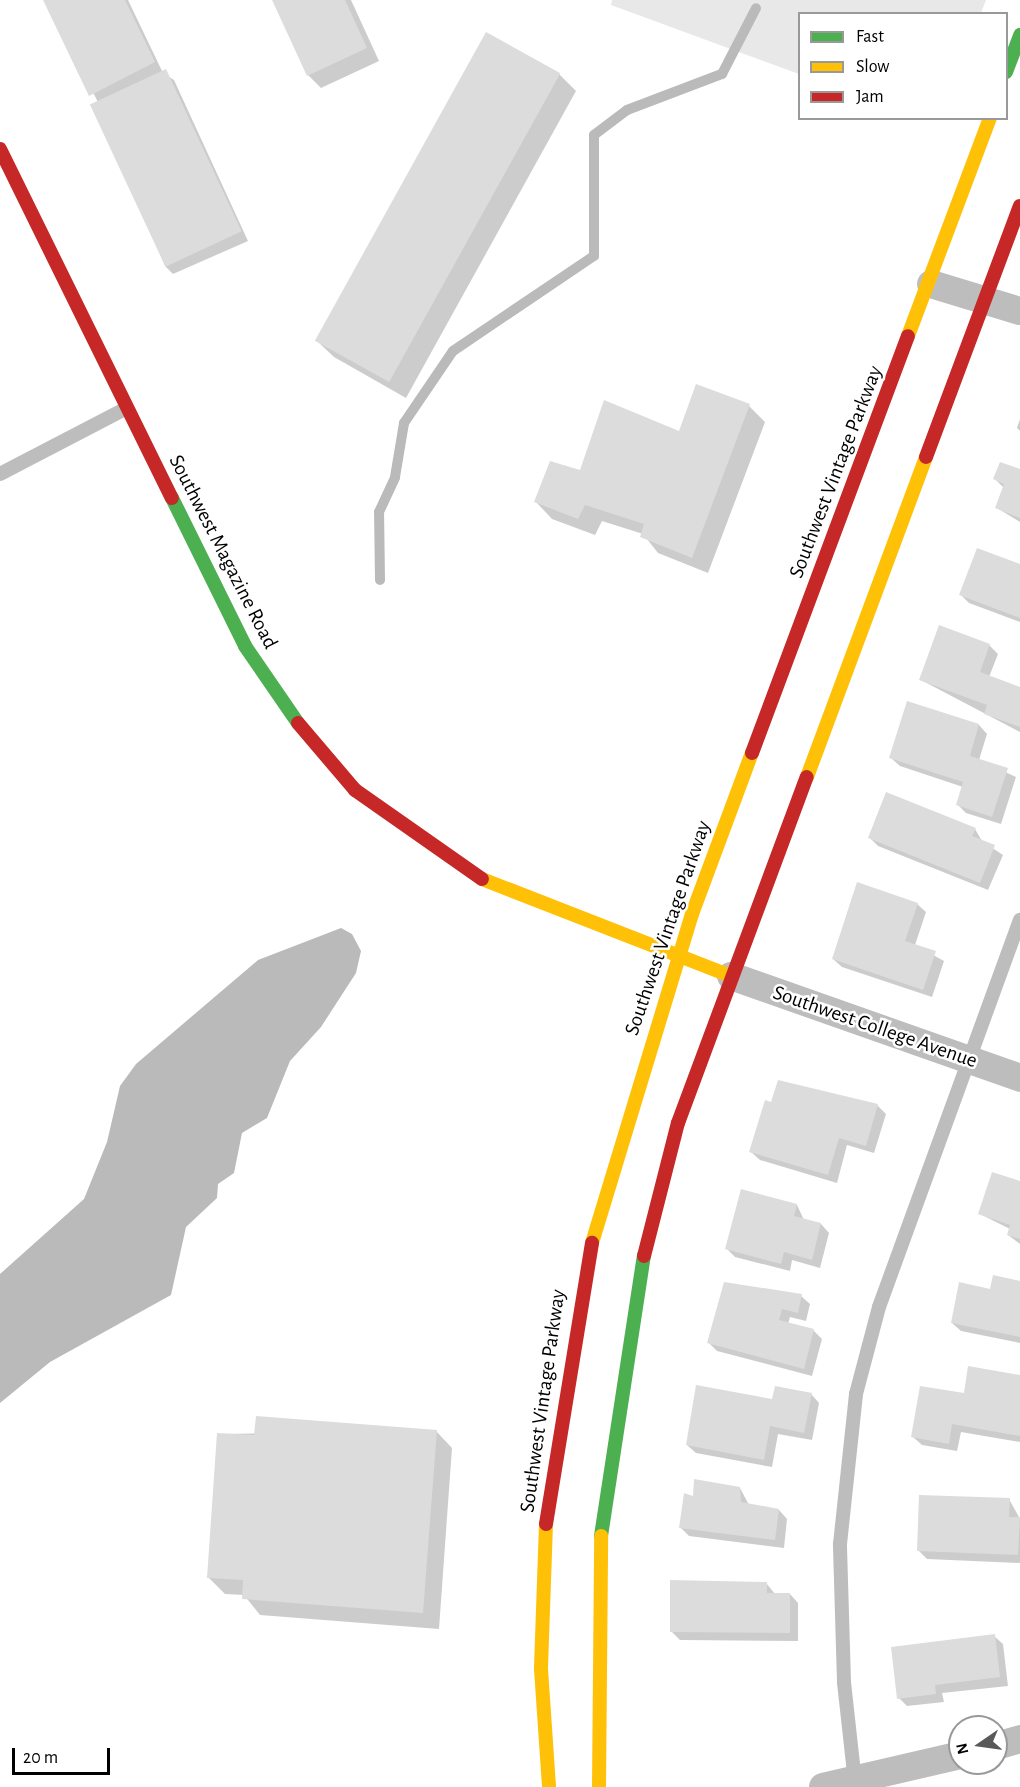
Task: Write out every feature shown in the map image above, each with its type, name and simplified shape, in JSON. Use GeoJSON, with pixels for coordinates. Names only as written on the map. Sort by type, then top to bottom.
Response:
{"type":"FeatureCollection","features":[{"type":"Feature","properties":{"kind":"street"},"geometry":{"type":"LineString","coordinates":[[1008,67],[1020,34]]}},
{"type":"Feature","properties":{"kind":"street","name":"Southwest Vintage Parkway"},"geometry":{"type":"LineString","coordinates":[[549,1787],[541,1669],[546,1510],[584,1268],[677,958],[864,450],[931,284],[989,120]]}},
{"type":"Feature","properties":{"kind":"street","name":"Southwest Magazine Road"},"geometry":{"type":"LineString","coordinates":[[0,149],[245,646],[299,725],[355,790],[491,885],[677,958],[731,976]]}},
{"type":"Feature","properties":{"kind":"street"},"geometry":{"type":"LineString","coordinates":[[599,1787],[600,1541],[637,1285],[678,1123],[731,976],[989,301],[1020,206]]}},
{"type":"Feature","properties":{"kind":"street"},"geometry":{"type":"LineString","coordinates":[[931,284],[1020,310]]}},
{"type":"Feature","properties":{"kind":"street","name":"Southwest College Avenue"},"geometry":{"type":"LineString","coordinates":[[731,976],[1020,1078]]}},
{"type":"Feature","properties":{"kind":"street"},"geometry":{"type":"LineString","coordinates":[[823,1787],[855,1785],[948,1758]]}},
{"type":"Feature","properties":{"kind":"lane"},"geometry":{"type":"LineString","coordinates":[[0,474],[127,408]]}},
{"type":"Feature","properties":{"kind":"lane"},"geometry":{"type":"LineString","coordinates":[[855,1785],[844,1682],[840,1544],[856,1394],[879,1307],[967,1059],[1020,920]]}},
{"type":"Feature","properties":{"kind":"shaded area"},"geometry":{"type":"Polygon","coordinates":[[[612,0],[986,0],[981,12],[798,12],[798,74],[611,5],[612,0]]]}},
{"type":"Feature","properties":{"kind":"shaded area"},"geometry":{"type":"Polygon","coordinates":[[[341,928],[352,934],[361,951],[356,973],[321,1027],[290,1061],[267,1118],[242,1133],[234,1173],[218,1184],[217,1198],[186,1227],[171,1295],[50,1362],[0,1403],[0,1274],[84,1199],[107,1142],[120,1086],[136,1064],[258,960],[341,928]]]}},
{"type":"Feature","properties":{"kind":"building"},"geometry":{"type":"Polygon","coordinates":[[[43,0],[125,0],[155,62],[89,96],[43,0]]]}},
{"type":"Feature","properties":{"kind":"building"},"geometry":{"type":"Polygon","coordinates":[[[272,0],[345,0],[367,48],[307,76],[272,0]]]}},
{"type":"Feature","properties":{"kind":"building"},"geometry":{"type":"Polygon","coordinates":[[[486,32],[560,73],[389,382],[315,341],[486,32]]]}},
{"type":"Feature","properties":{"kind":"building"},"geometry":{"type":"Polygon","coordinates":[[[166,69],[242,231],[166,267],[90,104],[166,69]]]}},
{"type":"Feature","properties":{"kind":"building"},"geometry":{"type":"Polygon","coordinates":[[[696,384],[750,404],[692,558],[640,537],[644,524],[585,505],[578,519],[534,502],[550,461],[580,470],[604,400],[679,431],[696,384]]]}},
{"type":"Feature","properties":{"kind":"building"},"geometry":{"type":"Polygon","coordinates":[[[1000,462],[1020,469],[1020,518],[995,508],[1004,484],[993,479],[1000,462]]]}},
{"type":"Feature","properties":{"kind":"building"},"geometry":{"type":"Polygon","coordinates":[[[977,548],[1020,564],[1020,618],[959,595],[977,548]]]}},
{"type":"Feature","properties":{"kind":"building"},"geometry":{"type":"Polygon","coordinates":[[[939,625],[990,644],[980,672],[1020,687],[1020,727],[984,714],[987,705],[919,680],[939,625]]]}},
{"type":"Feature","properties":{"kind":"building"},"geometry":{"type":"Polygon","coordinates":[[[907,701],[979,724],[970,756],[1008,768],[992,817],[956,805],[963,782],[889,758],[907,701]]]}},
{"type":"Feature","properties":{"kind":"building"},"geometry":{"type":"Polygon","coordinates":[[[886,792],[976,828],[972,836],[995,845],[980,883],[868,838],[886,792]]]}},
{"type":"Feature","properties":{"kind":"building"},"geometry":{"type":"Polygon","coordinates":[[[857,882],[918,903],[905,941],[936,951],[923,990],[832,959],[857,882]]]}},
{"type":"Feature","properties":{"kind":"building"},"geometry":{"type":"Polygon","coordinates":[[[778,1080],[878,1104],[866,1146],[839,1138],[828,1175],[749,1152],[765,1100],[771,1102],[778,1080]]]}},
{"type":"Feature","properties":{"kind":"building"},"geometry":{"type":"Polygon","coordinates":[[[992,1172],[1020,1181],[1020,1239],[1007,1235],[1010,1225],[978,1214],[992,1172]]]}},
{"type":"Feature","properties":{"kind":"building"},"geometry":{"type":"Polygon","coordinates":[[[741,1189],[797,1204],[794,1216],[821,1223],[812,1260],[784,1252],[781,1264],[725,1249],[741,1189]]]}},
{"type":"Feature","properties":{"kind":"building"},"geometry":{"type":"Polygon","coordinates":[[[993,1275],[1020,1281],[1020,1337],[951,1323],[959,1282],[990,1289],[993,1275]]]}},
{"type":"Feature","properties":{"kind":"building"},"geometry":{"type":"Polygon","coordinates":[[[724,1282],[802,1294],[798,1313],[782,1309],[779,1320],[814,1329],[804,1369],[707,1343],[724,1282]]]}},
{"type":"Feature","properties":{"kind":"building"},"geometry":{"type":"Polygon","coordinates":[[[968,1366],[1020,1375],[1020,1436],[952,1424],[949,1444],[911,1437],[920,1386],[964,1393],[968,1366]]]}},
{"type":"Feature","properties":{"kind":"building"},"geometry":{"type":"Polygon","coordinates":[[[696,1385],[772,1399],[775,1386],[812,1393],[804,1433],[770,1426],[764,1460],[686,1445],[696,1385]]]}},
{"type":"Feature","properties":{"kind":"building"},"geometry":{"type":"Polygon","coordinates":[[[256,1416],[437,1430],[423,1613],[242,1599],[243,1580],[207,1578],[217,1433],[254,1435],[256,1416]]]}},
{"type":"Feature","properties":{"kind":"building"},"geometry":{"type":"Polygon","coordinates":[[[694,1479],[740,1487],[741,1502],[779,1509],[775,1540],[679,1528],[684,1493],[693,1496],[694,1479]]]}},
{"type":"Feature","properties":{"kind":"building"},"geometry":{"type":"Polygon","coordinates":[[[919,1495],[1010,1498],[1009,1517],[1020,1517],[1018,1555],[917,1551],[919,1495]]]}},
{"type":"Feature","properties":{"kind":"building"},"geometry":{"type":"Polygon","coordinates":[[[670,1580],[767,1582],[767,1593],[790,1593],[790,1633],[670,1632],[670,1580]]]}},
{"type":"Feature","properties":{"kind":"building"},"geometry":{"type":"Polygon","coordinates":[[[995,1634],[1000,1677],[935,1685],[936,1694],[897,1699],[891,1647],[995,1634]]]}},
{"type":"Feature","properties":{"kind":"waterway"},"geometry":{"type":"LineString","coordinates":[[380,580],[379,512],[395,477],[404,423],[453,351],[594,256],[594,135],[627,110],[722,74],[756,8]]}},
{"type":"Feature","properties":{"kind":"traffic: fast"},"geometry":{"type":"LineString","coordinates":[[1008,67],[1020,35]]}},
{"type":"Feature","properties":{"kind":"traffic: fast"},"geometry":{"type":"LineString","coordinates":[[172,498],[245,646],[298,723]]}},
{"type":"Feature","properties":{"kind":"traffic: fast"},"geometry":{"type":"LineString","coordinates":[[601,1536],[644,1256]]}},
{"type":"Feature","properties":{"kind":"traffic: slow"},"geometry":{"type":"LineString","coordinates":[[908,336],[989,120]]}},
{"type":"Feature","properties":{"kind":"traffic: slow"},"geometry":{"type":"LineString","coordinates":[[807,777],[926,457]]}},
{"type":"Feature","properties":{"kind":"traffic: slow"},"geometry":{"type":"LineString","coordinates":[[592,1243],[692,914],[752,753]]}},
{"type":"Feature","properties":{"kind":"traffic: slow"},"geometry":{"type":"LineString","coordinates":[[482,879],[731,976]]}},
{"type":"Feature","properties":{"kind":"traffic: slow"},"geometry":{"type":"LineString","coordinates":[[546,1524],[541,1669],[549,1787]]}},
{"type":"Feature","properties":{"kind":"traffic: slow"},"geometry":{"type":"LineString","coordinates":[[599,1787],[601,1536]]}},
{"type":"Feature","properties":{"kind":"traffic: jam"},"geometry":{"type":"LineString","coordinates":[[0,149],[172,498]]}},
{"type":"Feature","properties":{"kind":"traffic: jam"},"geometry":{"type":"LineString","coordinates":[[926,457],[1020,206]]}},
{"type":"Feature","properties":{"kind":"traffic: jam"},"geometry":{"type":"LineString","coordinates":[[752,753],[908,336]]}},
{"type":"Feature","properties":{"kind":"traffic: jam"},"geometry":{"type":"LineString","coordinates":[[298,723],[355,790],[482,879]]}},
{"type":"Feature","properties":{"kind":"traffic: jam"},"geometry":{"type":"LineString","coordinates":[[644,1256],[678,1123],[807,777]]}},
{"type":"Feature","properties":{"kind":"traffic: jam"},"geometry":{"type":"LineString","coordinates":[[546,1524],[592,1243]]}}]}
